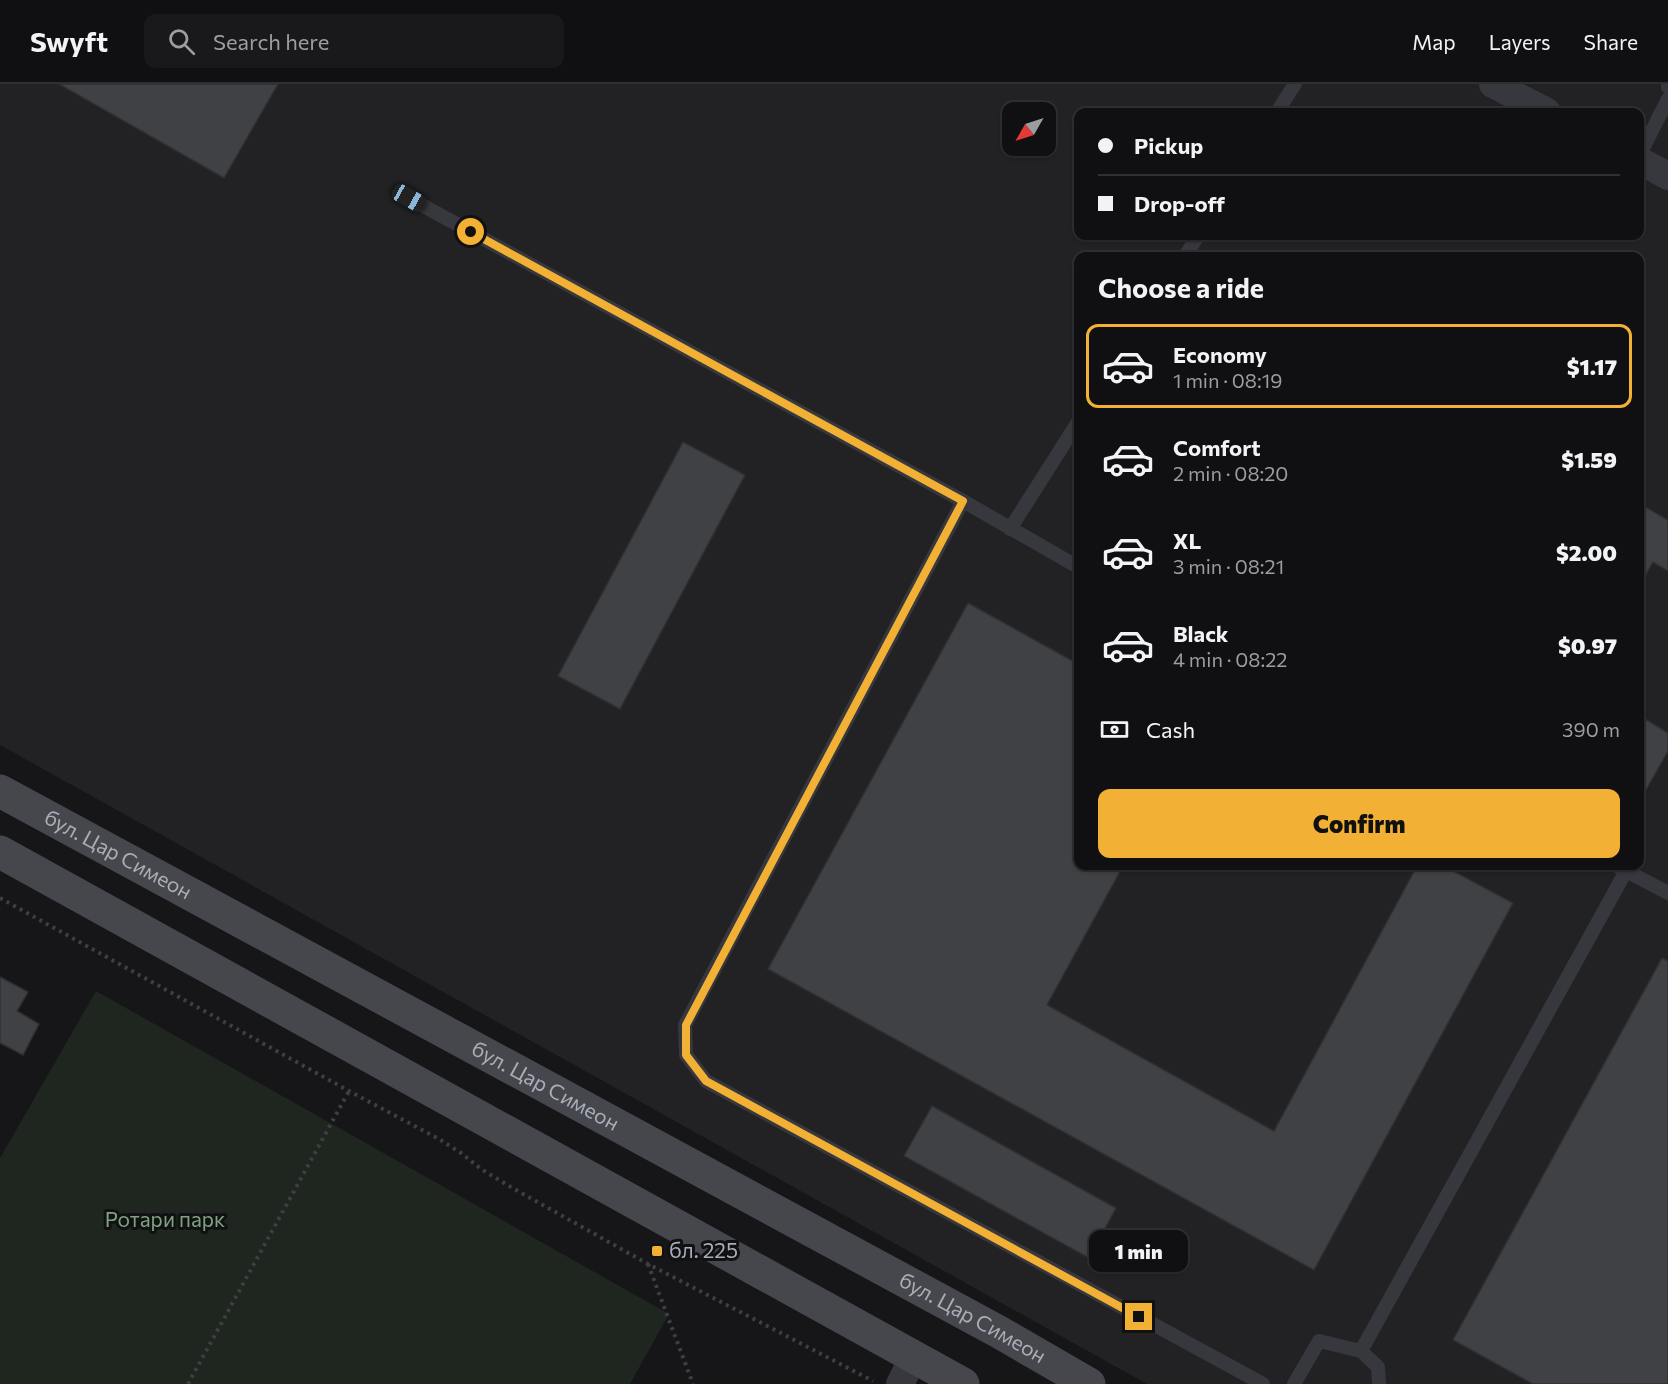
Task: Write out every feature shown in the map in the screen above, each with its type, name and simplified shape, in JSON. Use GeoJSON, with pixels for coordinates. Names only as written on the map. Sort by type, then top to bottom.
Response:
{"type":"FeatureCollection","features":[{"type":"Feature","properties":{"kind":"main road","name":"бул. Цар Симеон"},"geometry":{"type":"LineString","coordinates":[[0,791],[999,1332],[1089,1384]]}},
{"type":"Feature","properties":{"kind":"main road"},"geometry":{"type":"LineString","coordinates":[[0,852],[907,1370],[963,1384]]}},
{"type":"Feature","properties":{"kind":"street"},"geometry":{"type":"LineString","coordinates":[[1493,84],[1539,108]]}},
{"type":"Feature","properties":{"kind":"street"},"geometry":{"type":"LineString","coordinates":[[1644,163],[1668,176]]}},
{"type":"Feature","properties":{"kind":"lane"},"geometry":{"type":"LineString","coordinates":[[1280,108],[1295,84]]}},
{"type":"Feature","properties":{"kind":"lane"},"geometry":{"type":"LineString","coordinates":[[1644,146],[1668,99]]}},
{"type":"Feature","properties":{"kind":"lane"},"geometry":{"type":"LineString","coordinates":[[409,198],[963,501],[1074,565]]}},
{"type":"Feature","properties":{"kind":"lane"},"geometry":{"type":"LineString","coordinates":[[1010,528],[1074,428]]}},
{"type":"Feature","properties":{"kind":"lane"},"geometry":{"type":"LineString","coordinates":[[963,501],[686,1025],[686,1055],[706,1081],[1263,1384]]}},
{"type":"Feature","properties":{"kind":"lane"},"geometry":{"type":"LineString","coordinates":[[1361,1351],[1621,870]]}},
{"type":"Feature","properties":{"kind":"lane"},"geometry":{"type":"LineString","coordinates":[[1626,870],[1668,893]]}},
{"type":"Feature","properties":{"kind":"lane"},"geometry":{"type":"LineString","coordinates":[[1294,1384],[1319,1341],[1361,1351],[1378,1367],[1379,1384]]}},
{"type":"Feature","properties":{"kind":"path"},"geometry":{"type":"LineString","coordinates":[[0,898],[438,1138],[509,1186],[648,1264],[867,1378]]}},
{"type":"Feature","properties":{"kind":"path"},"geometry":{"type":"LineString","coordinates":[[188,1384],[349,1091]]}},
{"type":"Feature","properties":{"kind":"path"},"geometry":{"type":"LineString","coordinates":[[648,1264],[693,1384]]}},
{"type":"Feature","properties":{"kind":"shaded area"},"geometry":{"type":"Polygon","coordinates":[[[0,84],[1668,84],[1668,1384],[1147,1384],[0,745],[0,84]]]}},
{"type":"Feature","properties":{"kind":"green space","name":"Ротари парк"},"geometry":{"type":"Polygon","coordinates":[[[96,991],[669,1314],[630,1384],[0,1384],[0,1158],[96,991]]]}},
{"type":"Feature","properties":{"kind":"building"},"geometry":{"type":"Polygon","coordinates":[[[59,84],[278,84],[224,178],[59,84]]]}},
{"type":"Feature","properties":{"kind":"building"},"geometry":{"type":"Polygon","coordinates":[[[683,442],[745,475],[620,709],[558,676],[683,442]]]}},
{"type":"Feature","properties":{"kind":"building"},"geometry":{"type":"Polygon","coordinates":[[[1644,506],[1668,520],[1668,571],[1653,562],[1644,578],[1644,506]]]}},
{"type":"Feature","properties":{"kind":"building"},"geometry":{"type":"Polygon","coordinates":[[[968,603],[1074,662],[1074,870],[1121,870],[1047,1005],[1274,1131],[1415,870],[1451,870],[1513,903],[1314,1270],[768,969],[968,603]]]}},
{"type":"Feature","properties":{"kind":"building"},"geometry":{"type":"Polygon","coordinates":[[[1644,718],[1668,733],[1668,751],[1646,790],[1644,789],[1644,718]]]}},
{"type":"Feature","properties":{"kind":"building"},"geometry":{"type":"Polygon","coordinates":[[[1662,958],[1668,961],[1668,1384],[1533,1384],[1453,1340],[1662,958]]]}},
{"type":"Feature","properties":{"kind":"building"},"geometry":{"type":"Polygon","coordinates":[[[0,977],[28,992],[17,1011],[39,1024],[23,1055],[0,1043],[0,977]]]}},
{"type":"Feature","properties":{"kind":"building"},"geometry":{"type":"Polygon","coordinates":[[[932,1106],[1116,1208],[1089,1258],[904,1156],[932,1106]]]}},
{"type":"Feature","properties":{"kind":"place","name":"бл. 225"},"geometry":{"type":"Point","coordinates":[657,1251]}},
{"type":"Feature","properties":{"kind":"route"},"geometry":{"type":"LineString","coordinates":[[471,232],[963,501],[686,1025],[686,1055],[706,1081],[1139,1317]]}}]}
